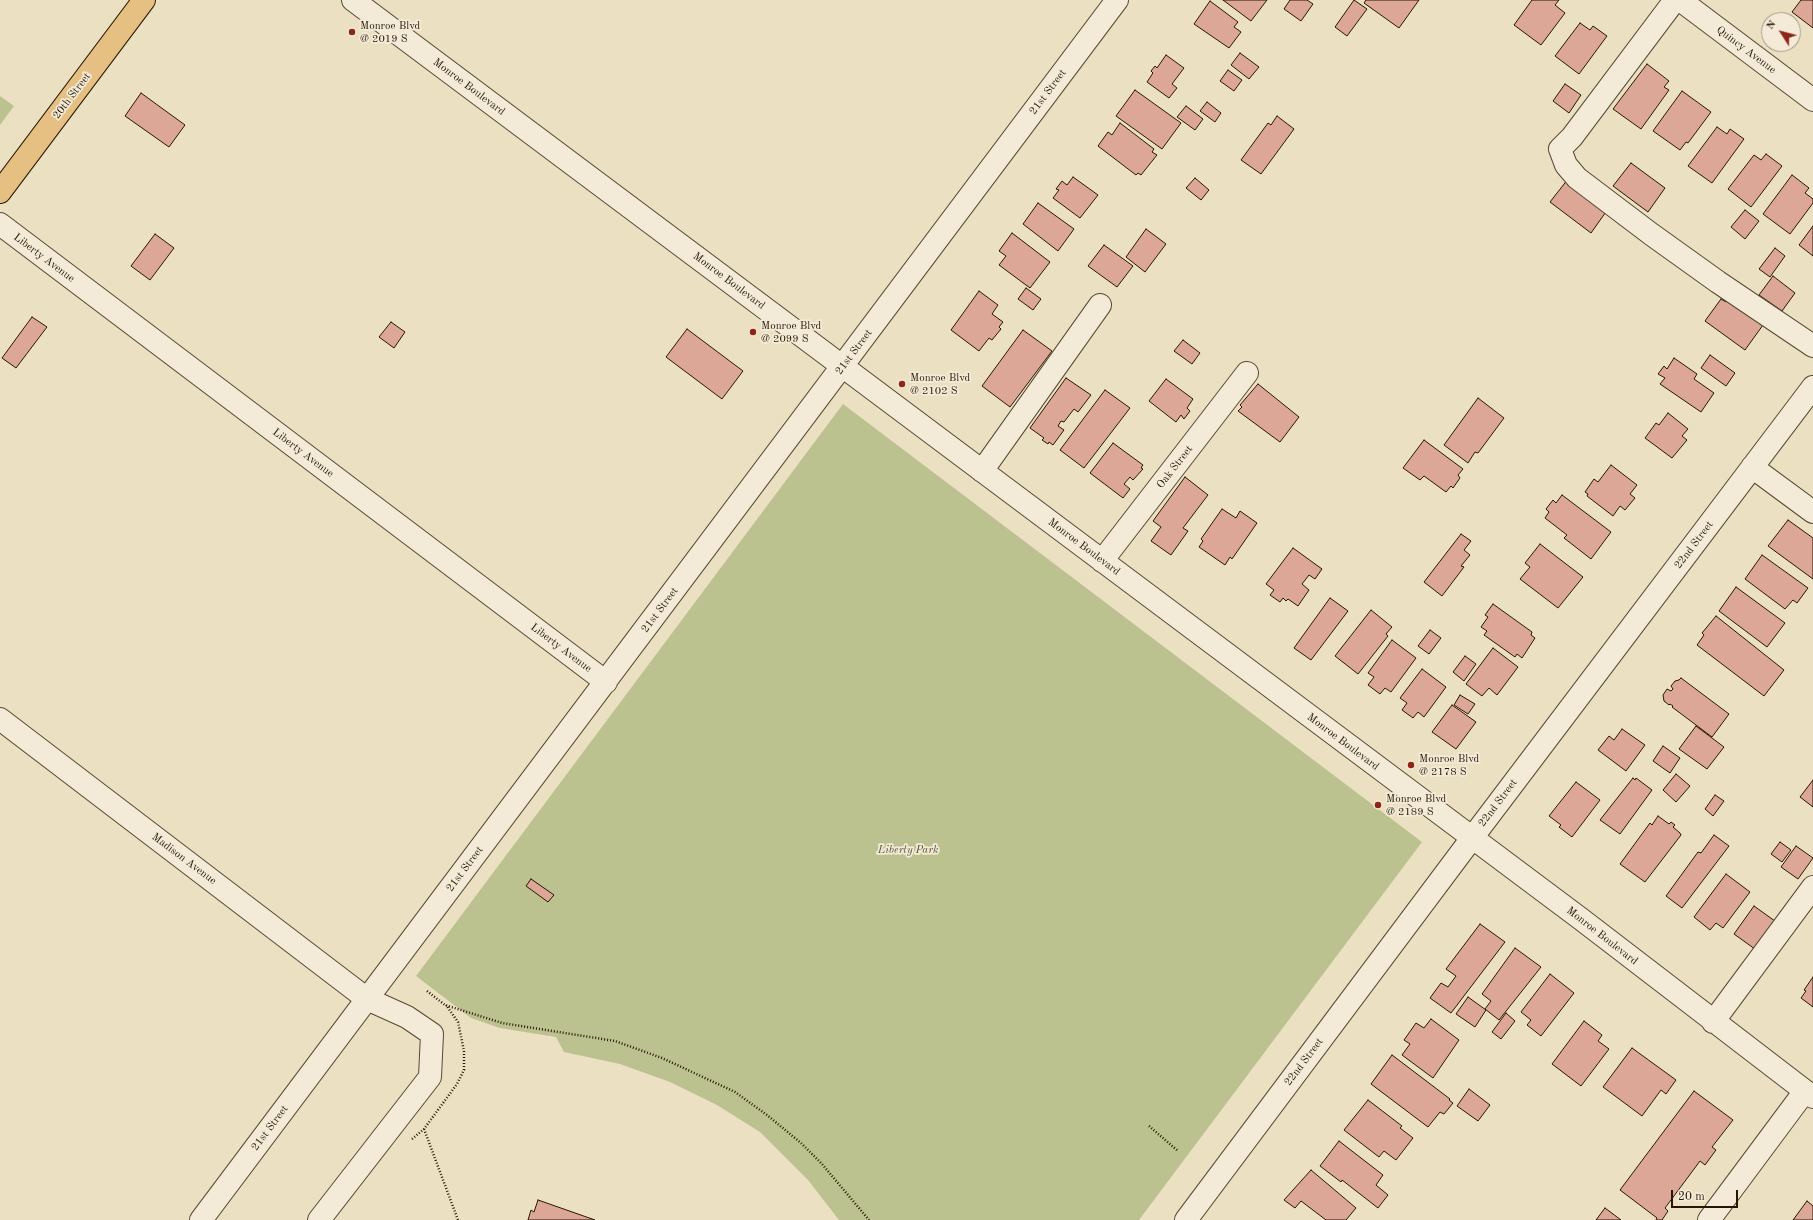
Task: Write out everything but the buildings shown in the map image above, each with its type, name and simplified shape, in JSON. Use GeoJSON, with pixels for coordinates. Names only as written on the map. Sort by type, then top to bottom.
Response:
{"type":"FeatureCollection","features":[{"type":"Feature","properties":{"kind":"main road","name":"20th Street"},"geometry":{"type":"LineString","coordinates":[[3,181],[144,0]]}},
{"type":"Feature","properties":{"kind":"street","name":"Monroe Boulevard"},"geometry":{"type":"LineString","coordinates":[[353,0],[1581,919],[1713,1022],[1809,1094]]}},
{"type":"Feature","properties":{"kind":"street","name":"21st Street"},"geometry":{"type":"LineString","coordinates":[[201,1220],[843,367],[1117,0]]}},
{"type":"Feature","properties":{"kind":"street"},"geometry":{"type":"LineString","coordinates":[[1675,0],[1572,137],[1560,149],[1566,164],[1578,178],[1650,234],[1813,346]]}},
{"type":"Feature","properties":{"kind":"street","name":"Quincy Avenue"},"geometry":{"type":"LineString","coordinates":[[1680,0],[1813,100]]}},
{"type":"Feature","properties":{"kind":"street","name":"Liberty Avenue"},"geometry":{"type":"LineString","coordinates":[[0,224],[606,682]]}},
{"type":"Feature","properties":{"kind":"street"},"geometry":{"type":"LineString","coordinates":[[982,471],[1100,305]]}},
{"type":"Feature","properties":{"kind":"street","name":"Oak Street"},"geometry":{"type":"LineString","coordinates":[[1102,561],[1247,373]]}},
{"type":"Feature","properties":{"kind":"street","name":"22nd Street"},"geometry":{"type":"LineString","coordinates":[[1186,1220],[1472,838],[1813,387]]}},
{"type":"Feature","properties":{"kind":"street"},"geometry":{"type":"LineString","coordinates":[[1752,467],[1813,512]]}},
{"type":"Feature","properties":{"kind":"street","name":"Madison Avenue"},"geometry":{"type":"LineString","coordinates":[[0,719],[367,999],[408,1017],[432,1034],[430,1077],[319,1220]]}},
{"type":"Feature","properties":{"kind":"street"},"geometry":{"type":"LineString","coordinates":[[1713,1022],[1813,887]]}},
{"type":"Feature","properties":{"kind":"street"},"geometry":{"type":"LineString","coordinates":[[1709,1220],[1809,1094]]}},
{"type":"Feature","properties":{"kind":"path"},"geometry":{"type":"LineString","coordinates":[[427,990],[445,1005],[502,1023],[615,1041],[662,1058],[735,1092],[801,1143],[822,1164],[870,1220]]}},
{"type":"Feature","properties":{"kind":"path"},"geometry":{"type":"LineString","coordinates":[[1149,1126],[1178,1151]]}},
{"type":"Feature","properties":{"kind":"path"},"geometry":{"type":"LineString","coordinates":[[424,1129],[458,1220]]}},
{"type":"Feature","properties":{"kind":"green space"},"geometry":{"type":"Polygon","coordinates":[[[0,96],[14,106],[0,125],[0,96]]]}},
{"type":"Feature","properties":{"kind":"green space","name":"Liberty Park"},"geometry":{"type":"Polygon","coordinates":[[[843,404],[1422,842],[1139,1220],[839,1220],[808,1180],[760,1132],[717,1105],[670,1082],[620,1064],[564,1052],[556,1037],[500,1028],[471,1018],[416,976],[843,404]]]}},
{"type":"Feature","properties":{"kind":"place","name":"Monroe Blvd @ 2019 S"},"geometry":{"type":"Point","coordinates":[352,32]}},
{"type":"Feature","properties":{"kind":"place","name":"Monroe Blvd @ 2099 S"},"geometry":{"type":"Point","coordinates":[753,332]}},
{"type":"Feature","properties":{"kind":"place","name":"Monroe Blvd @ 2102 S"},"geometry":{"type":"Point","coordinates":[902,384]}},
{"type":"Feature","properties":{"kind":"place","name":"Monroe Blvd @ 2178 S"},"geometry":{"type":"Point","coordinates":[1411,765]}},
{"type":"Feature","properties":{"kind":"place","name":"Monroe Blvd @ 2189 S"},"geometry":{"type":"Point","coordinates":[1378,805]}}]}
